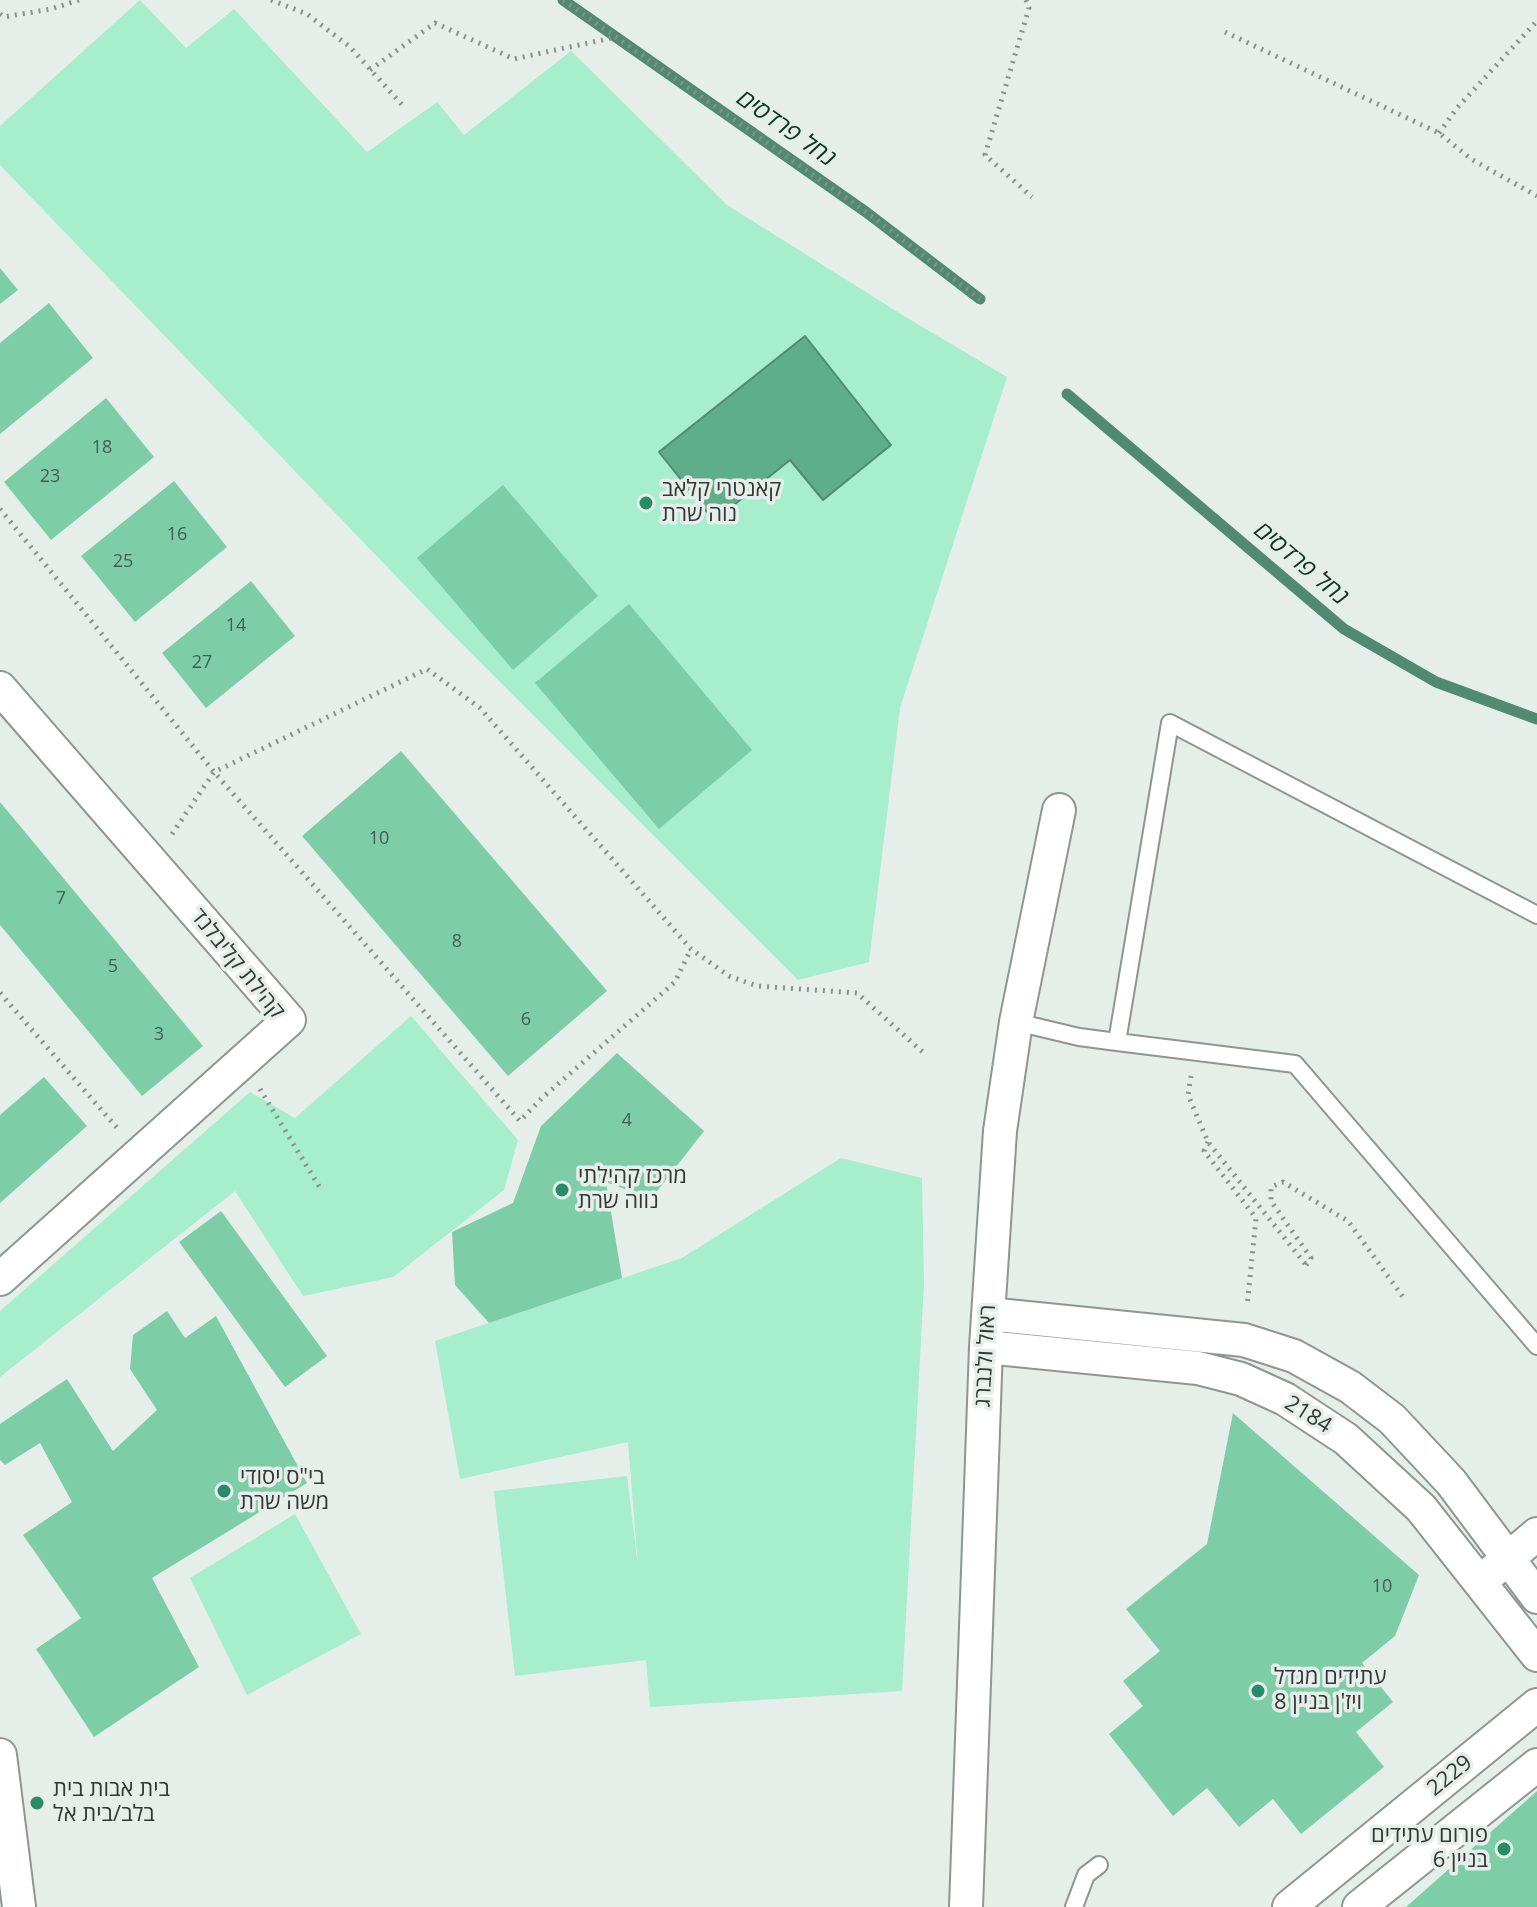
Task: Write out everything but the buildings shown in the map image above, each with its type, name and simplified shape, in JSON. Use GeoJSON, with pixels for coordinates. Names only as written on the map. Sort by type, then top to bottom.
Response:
{"type":"FeatureCollection","features":[{"type":"Feature","properties":{"kind":"street","name":"קהילת קליבלנד"},"geometry":{"type":"LineString","coordinates":[[0,688],[289,1020],[0,1279]]}},
{"type":"Feature","properties":{"kind":"street","name":"ראול ולנברג"},"geometry":{"type":"LineString","coordinates":[[966,1907],[986,1347],[1000,1131],[1016,1022],[1059,810]]}},
{"type":"Feature","properties":{"kind":"street","name":"2184"},"geometry":{"type":"LineString","coordinates":[[988,1314],[1244,1340],[1294,1356],[1350,1387],[1392,1419],[1451,1482],[1537,1597]]}},
{"type":"Feature","properties":{"kind":"street","name":"2184"},"geometry":{"type":"LineString","coordinates":[[986,1347],[1198,1368],[1241,1379],[1285,1399],[1346,1439],[1421,1508],[1537,1655]]}},
{"type":"Feature","properties":{"kind":"street"},"geometry":{"type":"LineString","coordinates":[[1479,1582],[1537,1534]]}},
{"type":"Feature","properties":{"kind":"street","name":"2229"},"geometry":{"type":"LineString","coordinates":[[1289,1907],[1537,1705]]}},
{"type":"Feature","properties":{"kind":"street"},"geometry":{"type":"LineString","coordinates":[[0,1755],[19,1907]]}},
{"type":"Feature","properties":{"kind":"street","name":"2229"},"geometry":{"type":"LineString","coordinates":[[1359,1907],[1537,1765]]}},
{"type":"Feature","properties":{"kind":"lane"},"geometry":{"type":"LineString","coordinates":[[1117,1042],[1170,723],[1537,915]]}},
{"type":"Feature","properties":{"kind":"lane"},"geometry":{"type":"LineString","coordinates":[[1016,1022],[1079,1037],[1295,1064],[1537,1346]]}},
{"type":"Feature","properties":{"kind":"lane"},"geometry":{"type":"LineString","coordinates":[[1074,1907],[1086,1875],[1099,1865]]}},
{"type":"Feature","properties":{"kind":"path"},"geometry":{"type":"LineString","coordinates":[[0,14],[4,17],[51,9],[79,0]]}},
{"type":"Feature","properties":{"kind":"path"},"geometry":{"type":"LineString","coordinates":[[271,0],[307,14],[350,47],[404,107]]}},
{"type":"Feature","properties":{"kind":"path"},"geometry":{"type":"LineString","coordinates":[[563,0],[866,212],[980,299]]}},
{"type":"Feature","properties":{"kind":"path"},"geometry":{"type":"LineString","coordinates":[[1026,0],[1029,8],[985,155],[1032,197]]}},
{"type":"Feature","properties":{"kind":"path"},"geometry":{"type":"LineString","coordinates":[[1439,133],[1457,108],[1537,21]]}},
{"type":"Feature","properties":{"kind":"path"},"geometry":{"type":"LineString","coordinates":[[370,70],[435,23],[514,59],[616,37]]}},
{"type":"Feature","properties":{"kind":"path"},"geometry":{"type":"LineString","coordinates":[[1225,32],[1439,133],[1471,159],[1537,196]]}},
{"type":"Feature","properties":{"kind":"path"},"geometry":{"type":"LineString","coordinates":[[0,509],[214,772],[520,1121],[542,1098],[675,982],[691,949]]}},
{"type":"Feature","properties":{"kind":"path"},"geometry":{"type":"LineString","coordinates":[[152,863],[214,772],[427,669],[480,708],[691,949],[729,976],[757,986],[857,993],[926,1055]]}},
{"type":"Feature","properties":{"kind":"path"},"geometry":{"type":"LineString","coordinates":[[0,993],[140,1154]]}},
{"type":"Feature","properties":{"kind":"path"},"geometry":{"type":"LineString","coordinates":[[1195,1051],[1188,1095],[1208,1142],[1306,1265],[1311,1258],[1271,1201],[1271,1187],[1283,1182],[1348,1221],[1406,1301]]}},
{"type":"Feature","properties":{"kind":"path"},"geometry":{"type":"LineString","coordinates":[[242,1061],[320,1188]]}},
{"type":"Feature","properties":{"kind":"path"},"geometry":{"type":"LineString","coordinates":[[1208,1142],[1204,1151],[1256,1218],[1244,1340]]}},
{"type":"Feature","properties":{"kind":"shaded area","name":"קאנטרי קלאב נוה שרת"},"geometry":{"type":"Polygon","coordinates":[[[140,0],[186,48],[234,9],[367,152],[437,102],[464,135],[571,51],[727,205],[1007,377],[900,708],[869,962],[798,980],[447,629],[0,165],[0,126],[140,0]]]}},
{"type":"Feature","properties":{"kind":"shaded area"},"geometry":{"type":"Polygon","coordinates":[[[805,336],[891,445],[823,500],[790,460],[714,521],[659,452],[805,336]]]}},
{"type":"Feature","properties":{"kind":"shaded area"},"geometry":{"type":"Polygon","coordinates":[[[411,1016],[518,1140],[504,1190],[393,1277],[303,1296],[235,1191],[0,1377],[0,1311],[250,1092],[295,1118],[411,1016]]]}},
{"type":"Feature","properties":{"kind":"shaded area"},"geometry":{"type":"Polygon","coordinates":[[[841,1158],[922,1178],[924,1284],[902,1691],[650,1707],[646,1660],[515,1676],[494,1491],[627,1476],[638,1566],[628,1442],[460,1479],[435,1341],[682,1258],[841,1158]]]}},
{"type":"Feature","properties":{"kind":"shaded area"},"geometry":{"type":"Polygon","coordinates":[[[295,1514],[361,1634],[247,1695],[190,1578],[295,1514]]]}},
{"type":"Feature","properties":{"kind":"waterway","name":"נחל פרדסים"},"geometry":{"type":"LineString","coordinates":[[563,0],[866,212],[980,299]]}},
{"type":"Feature","properties":{"kind":"waterway","name":"נחל פרדסים"},"geometry":{"type":"LineString","coordinates":[[1067,394],[1344,629],[1436,682],[1537,719]]}},
{"type":"Feature","properties":{"kind":"place","name":"קאנטרי קלאב נוה שרת"},"geometry":{"type":"Point","coordinates":[646,503]}},
{"type":"Feature","properties":{"kind":"place","name":"מרכז קהילתי נווה שרת"},"geometry":{"type":"Point","coordinates":[562,1190]}},
{"type":"Feature","properties":{"kind":"place","name":"בי\"ס יסודי משה שרת"},"geometry":{"type":"Point","coordinates":[224,1491]}},
{"type":"Feature","properties":{"kind":"place","name":"עתידים מגדל ויז'ן בניין 8"},"geometry":{"type":"Point","coordinates":[1258,1691]}},
{"type":"Feature","properties":{"kind":"place","name":"בית אבות בית בלב/בית אל"},"geometry":{"type":"Point","coordinates":[37,1803]}},
{"type":"Feature","properties":{"kind":"place","name":"פורום עתידים בניין 6"},"geometry":{"type":"Point","coordinates":[1504,1849]}}]}
